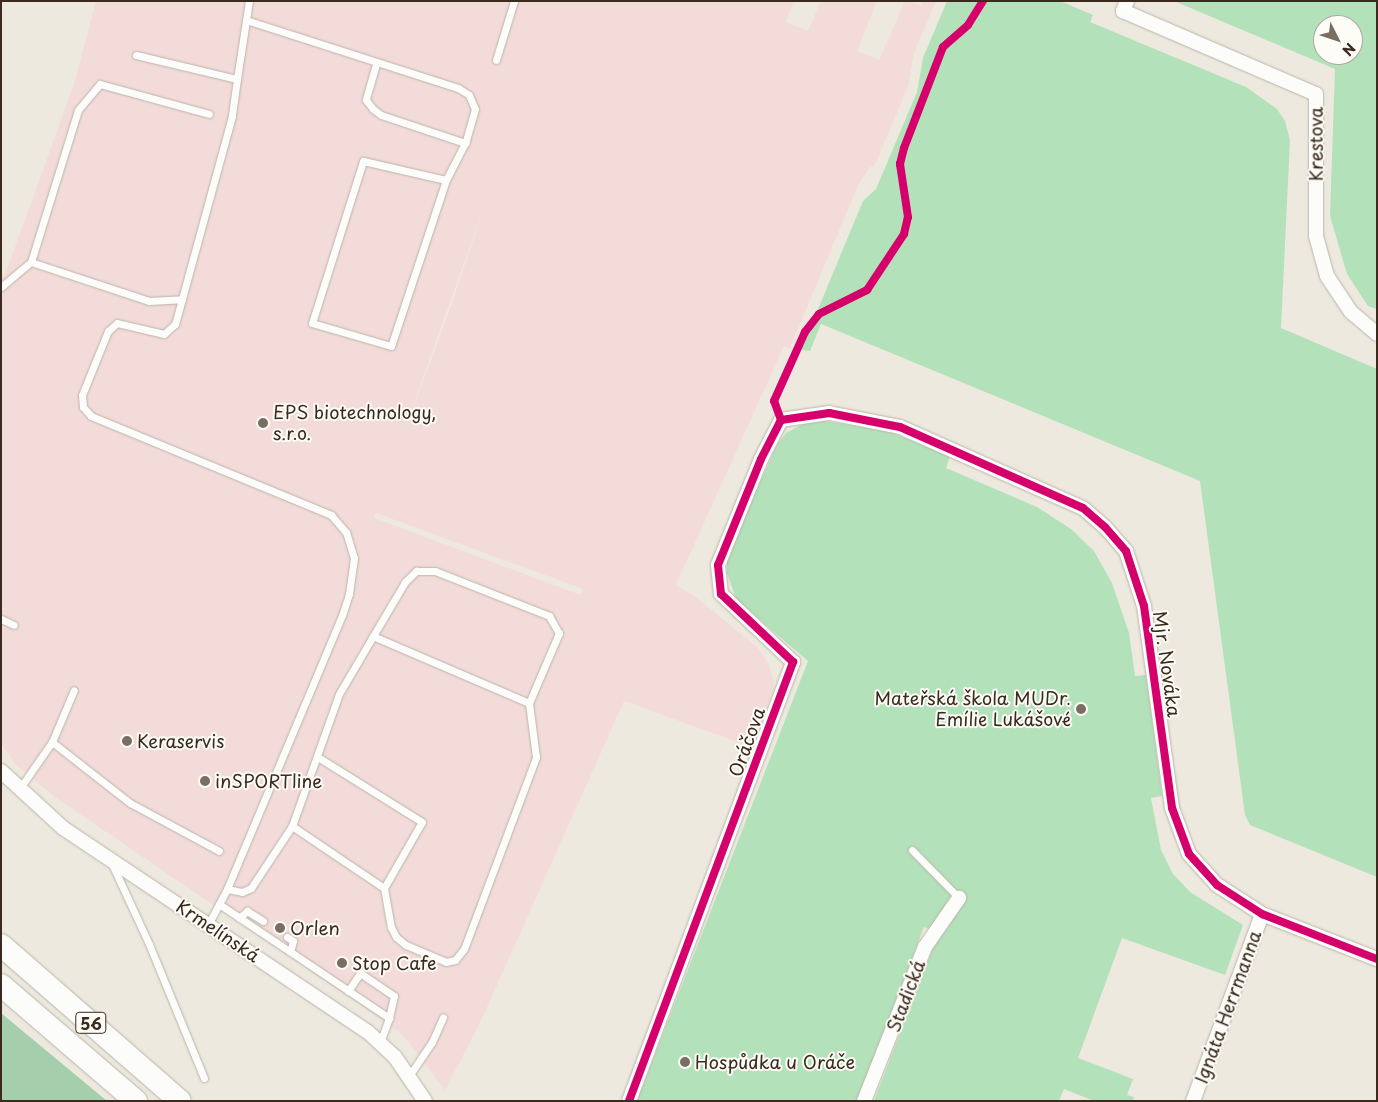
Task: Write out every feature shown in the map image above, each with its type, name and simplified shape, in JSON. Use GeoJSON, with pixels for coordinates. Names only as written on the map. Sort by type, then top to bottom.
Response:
{"type":"FeatureCollection","features":[{"type":"Feature","properties":{"kind":"highway","name":"56"},"geometry":{"type":"LineString","coordinates":[[1,945],[180,1101]]}},
{"type":"Feature","properties":{"kind":"highway","name":"56"},"geometry":{"type":"LineString","coordinates":[[1,985],[136,1101]]}},
{"type":"Feature","properties":{"kind":"street","name":"Krestova"},"geometry":{"type":"LineString","coordinates":[[1125,6],[1316,94],[1316,236],[1327,276],[1351,312],[1377,334]]}},
{"type":"Feature","properties":{"kind":"street","name":"Mjr. Nováka"},"geometry":{"type":"LineString","coordinates":[[781,420],[829,413],[900,427],[1083,508],[1105,527],[1126,551],[1144,606],[1172,808],[1189,854],[1217,885],[1262,914],[1377,958]]}},
{"type":"Feature","properties":{"kind":"street","name":"Oráčova"},"geometry":{"type":"LineString","coordinates":[[629,1101],[793,662],[721,594],[718,565],[761,460],[781,420]]}},
{"type":"Feature","properties":{"kind":"street","name":"Krmelínská"},"geometry":{"type":"LineString","coordinates":[[1,771],[62,828],[208,924],[380,1043],[409,1076],[425,1101]]}},
{"type":"Feature","properties":{"kind":"street","name":"Stadická"},"geometry":{"type":"LineString","coordinates":[[864,1101],[925,947],[959,898]]}},
{"type":"Feature","properties":{"kind":"street","name":"Ignáta Herrmanna"},"geometry":{"type":"LineString","coordinates":[[1193,1101],[1262,914]]}},
{"type":"Feature","properties":{"kind":"lane"},"geometry":{"type":"LineString","coordinates":[[208,924],[227,890],[343,613],[349,594],[354,558],[346,532],[330,515],[91,416],[83,407],[82,395],[108,331],[117,323],[127,323],[150,333],[164,334],[175,324],[232,116],[249,1]]}},
{"type":"Feature","properties":{"kind":"lane"},"geometry":{"type":"LineString","coordinates":[[496,60],[514,1]]}},
{"type":"Feature","properties":{"kind":"lane"},"geometry":{"type":"LineString","coordinates":[[246,20],[376,64],[458,88],[469,95],[475,109],[464,142],[446,180],[391,346],[312,323],[363,161],[446,180]]}},
{"type":"Feature","properties":{"kind":"lane"},"geometry":{"type":"LineString","coordinates":[[136,55],[237,79]]}},
{"type":"Feature","properties":{"kind":"lane"},"geometry":{"type":"LineString","coordinates":[[376,64],[366,100],[373,109],[381,115],[464,142]]}},
{"type":"Feature","properties":{"kind":"lane"},"geometry":{"type":"LineString","coordinates":[[1,287],[31,262],[78,110],[100,84],[209,114]]}},
{"type":"Feature","properties":{"kind":"lane"},"geometry":{"type":"LineString","coordinates":[[31,262],[150,301],[182,299]]}},
{"type":"Feature","properties":{"kind":"lane"},"geometry":{"type":"LineString","coordinates":[[227,890],[242,892],[251,888],[292,826],[318,758],[324,727],[338,694],[405,582],[416,571],[425,569],[549,616],[559,633],[530,703],[536,756],[464,949],[455,960],[446,962],[406,945],[396,937],[391,927],[384,888],[422,822],[318,758]]}},
{"type":"Feature","properties":{"kind":"lane"},"geometry":{"type":"LineString","coordinates":[[1,619],[14,625]]}},
{"type":"Feature","properties":{"kind":"lane"},"geometry":{"type":"LineString","coordinates":[[373,636],[530,703]]}},
{"type":"Feature","properties":{"kind":"lane"},"geometry":{"type":"LineString","coordinates":[[20,788],[52,742],[74,690]]}},
{"type":"Feature","properties":{"kind":"lane"},"geometry":{"type":"LineString","coordinates":[[52,742],[130,803],[219,850]]}},
{"type":"Feature","properties":{"kind":"lane"},"geometry":{"type":"LineString","coordinates":[[292,826],[384,888]]}},
{"type":"Feature","properties":{"kind":"lane"},"geometry":{"type":"LineString","coordinates":[[912,850],[959,898]]}},
{"type":"Feature","properties":{"kind":"lane"},"geometry":{"type":"LineString","coordinates":[[110,860],[149,944],[204,1078]]}},
{"type":"Feature","properties":{"kind":"lane"},"geometry":{"type":"LineString","coordinates":[[219,904],[389,1018]]}},
{"type":"Feature","properties":{"kind":"lane"},"geometry":{"type":"LineString","coordinates":[[239,918],[247,911],[263,921]]}},
{"type":"Feature","properties":{"kind":"lane"},"geometry":{"type":"LineString","coordinates":[[287,937],[293,941],[290,952]]}},
{"type":"Feature","properties":{"kind":"lane"},"geometry":{"type":"LineString","coordinates":[[348,991],[360,973],[394,996],[380,1043]]}},
{"type":"Feature","properties":{"kind":"lane"},"geometry":{"type":"LineString","coordinates":[[409,1076],[432,1042],[443,1017]]}},
{"type":"Feature","properties":{"kind":"shaded area"},"geometry":{"type":"Polygon","coordinates":[[[96,1],[794,1],[786,22],[808,31],[821,1],[877,1],[857,51],[879,60],[905,1],[921,5],[922,1],[936,1],[914,53],[908,87],[874,167],[870,167],[859,183],[790,348],[784,346],[676,585],[697,598],[757,647],[768,662],[774,682],[773,691],[751,747],[624,701],[480,1023],[445,1090],[402,1034],[55,797],[15,764],[1,743],[1,274],[5,275],[75,81],[96,1]],[[489,193],[406,426],[406,427],[453,300],[489,193]],[[376,513],[374,518],[581,595],[583,589],[376,513]]]}},
{"type":"Feature","properties":{"kind":"green space"},"geometry":{"type":"Polygon","coordinates":[[[947,1],[1060,1],[1093,15],[1090,22],[1246,87],[1277,109],[1285,121],[1290,140],[1281,328],[1377,369],[1377,877],[1250,825],[1245,815],[1200,481],[821,324],[810,351],[801,350],[863,201],[876,189],[917,92],[923,58],[947,1]]]}},
{"type":"Feature","properties":{"kind":"green space"},"geometry":{"type":"Polygon","coordinates":[[[1174,1],[1377,1],[1377,309],[1368,306],[1347,274],[1330,216],[1335,69],[1326,65],[1363,65],[1363,15],[1313,15],[1313,60],[1174,1]]]}},
{"type":"Feature","properties":{"kind":"green space"},"geometry":{"type":"Polygon","coordinates":[[[823,421],[887,431],[950,456],[946,468],[1037,507],[1071,529],[1094,551],[1112,583],[1129,633],[1135,676],[1146,675],[1162,796],[1151,798],[1161,850],[1173,874],[1190,892],[1243,925],[1225,975],[1122,938],[1078,1058],[1133,1079],[1127,1095],[1134,1097],[1133,1101],[1094,1101],[1064,1089],[1059,1101],[874,1101],[939,933],[924,927],[857,1101],[637,1101],[808,661],[736,599],[727,573],[727,556],[777,445],[786,433],[803,424],[823,421]]]}},
{"type":"Feature","properties":{"kind":"green space"},"geometry":{"type":"Polygon","coordinates":[[[1,1013],[107,1101],[1,1101],[1,1013]]]}},
{"type":"Feature","properties":{"kind":"cycle path"},"geometry":{"type":"LineString","coordinates":[[781,420],[774,401],[805,332],[819,314],[867,290],[904,234],[908,217],[900,164],[904,148],[943,47],[968,25],[983,1]]}},
{"type":"Feature","properties":{"kind":"cycle path"},"geometry":{"type":"LineString","coordinates":[[781,420],[829,413],[900,427],[1083,508],[1105,527],[1126,551],[1144,606],[1172,808],[1189,854],[1217,885],[1262,914],[1377,959]]}},
{"type":"Feature","properties":{"kind":"cycle path"},"geometry":{"type":"LineString","coordinates":[[629,1101],[793,662],[721,594],[718,565],[761,459],[781,420]]}},
{"type":"Feature","properties":{"kind":"place","name":"EPS biotechnology, s.r.o."},"geometry":{"type":"Point","coordinates":[263,423]}},
{"type":"Feature","properties":{"kind":"place","name":"Mateřská škola MUDr. Emílie Lukášové"},"geometry":{"type":"Point","coordinates":[1081,709]}},
{"type":"Feature","properties":{"kind":"place","name":"Keraservis"},"geometry":{"type":"Point","coordinates":[127,741]}},
{"type":"Feature","properties":{"kind":"place","name":"inSPORTline"},"geometry":{"type":"Point","coordinates":[205,781]}},
{"type":"Feature","properties":{"kind":"place","name":"Orlen"},"geometry":{"type":"Point","coordinates":[280,928]}},
{"type":"Feature","properties":{"kind":"place","name":"Stop Cafe"},"geometry":{"type":"Point","coordinates":[342,963]}},
{"type":"Feature","properties":{"kind":"place","name":"Hospůdka u Oráče"},"geometry":{"type":"Point","coordinates":[685,1062]}}]}
